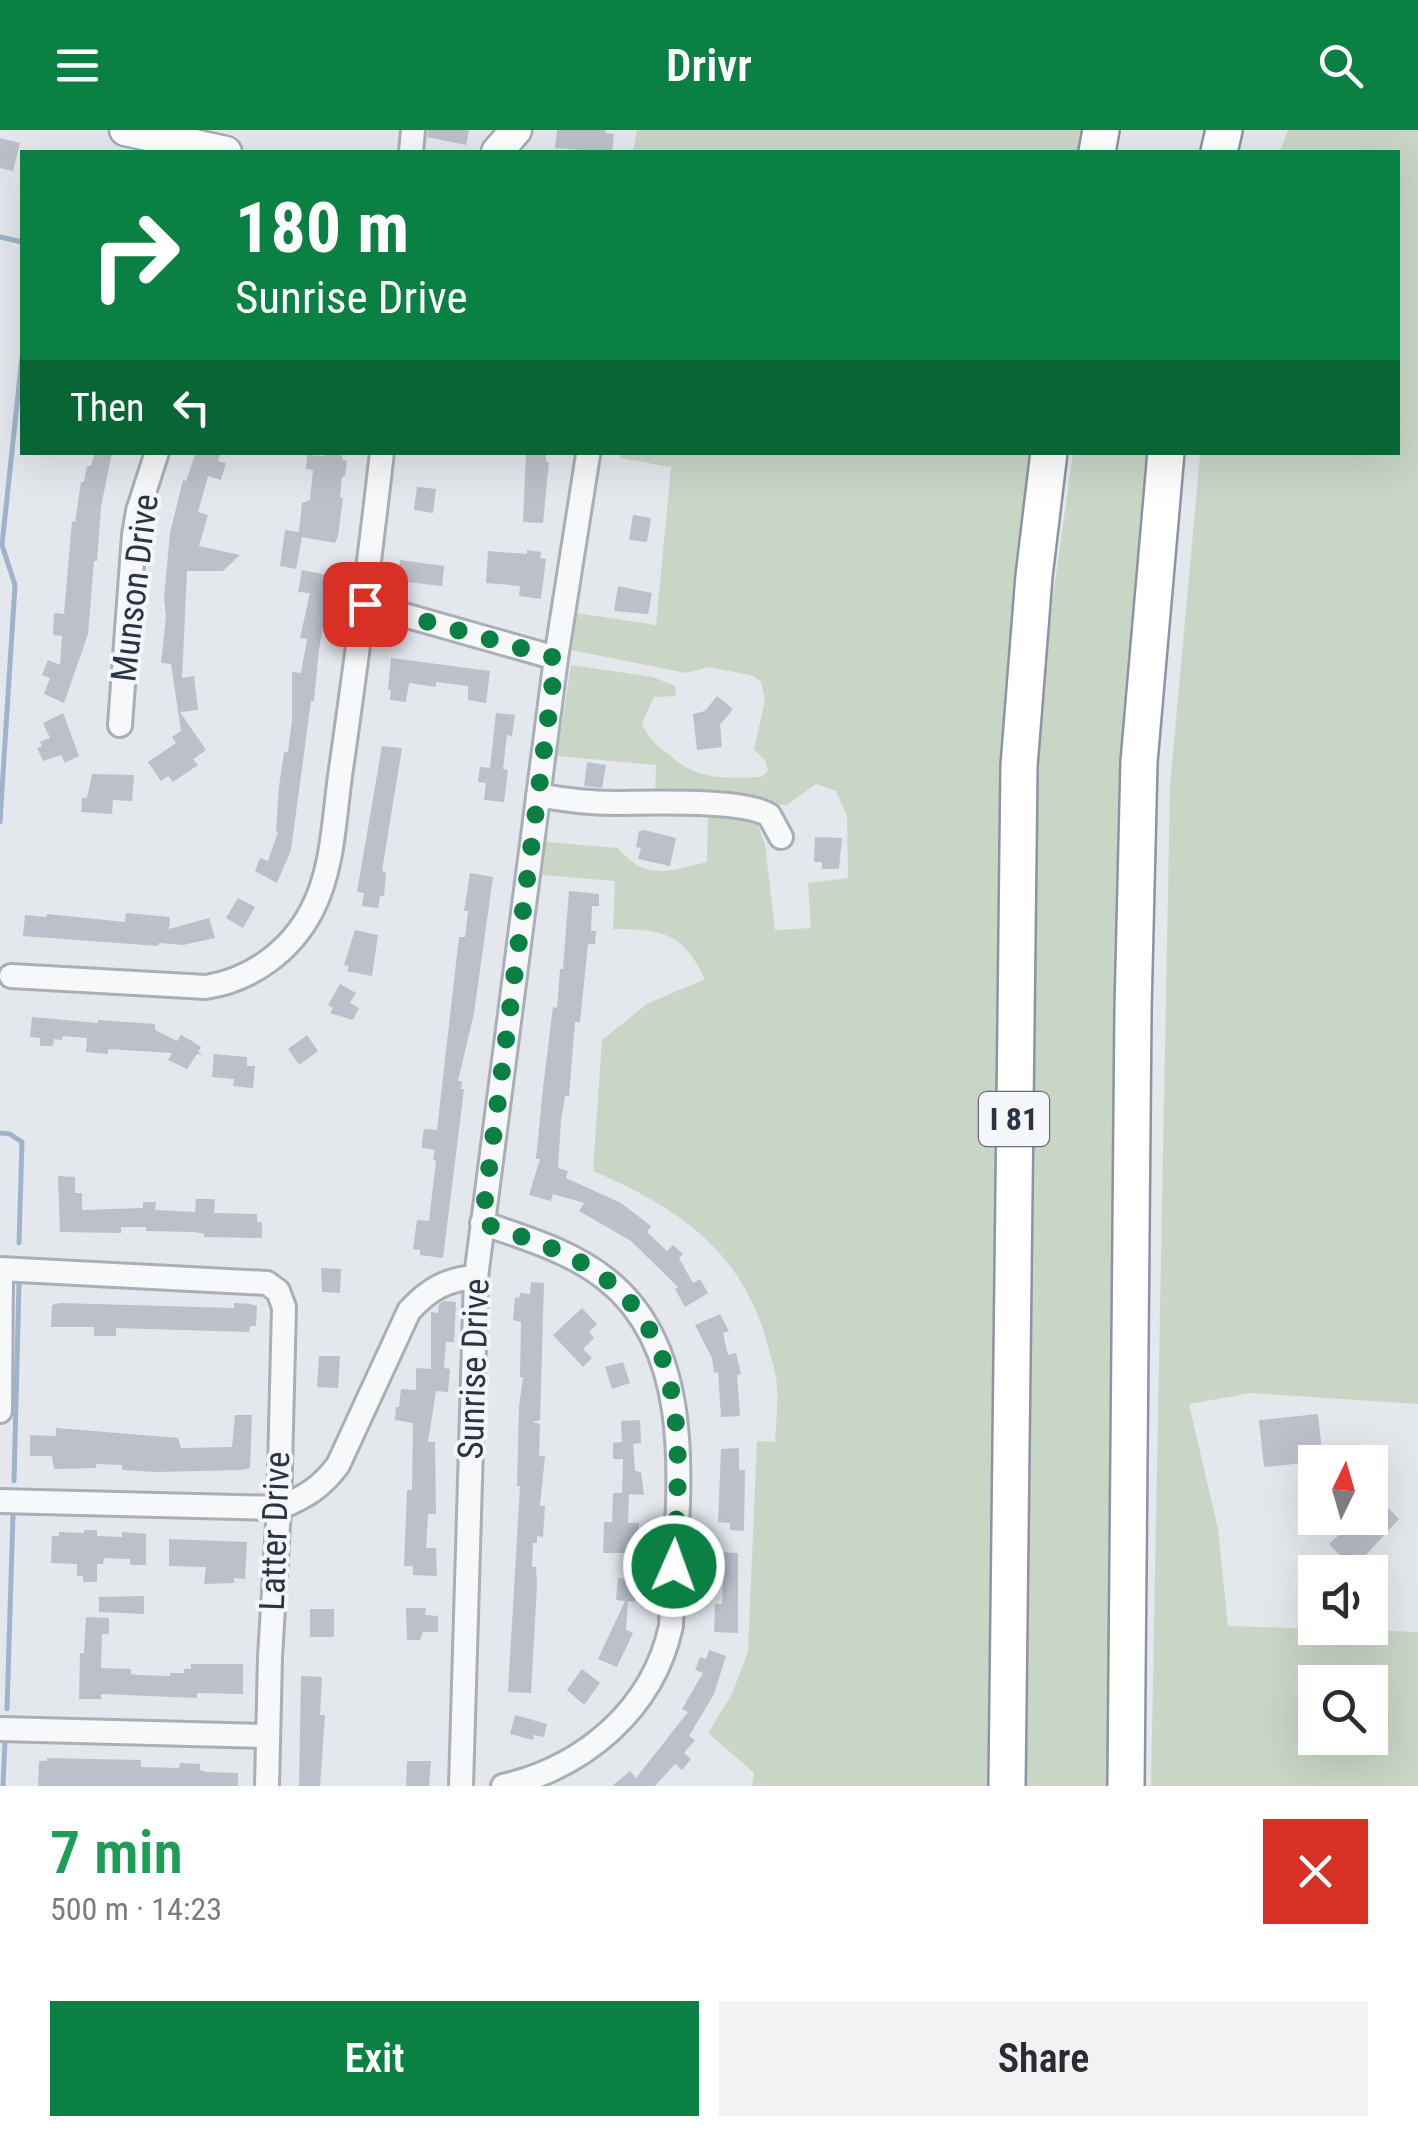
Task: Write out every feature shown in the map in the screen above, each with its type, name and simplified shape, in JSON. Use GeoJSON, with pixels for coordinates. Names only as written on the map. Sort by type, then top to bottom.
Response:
{"type":"FeatureCollection","features":[{"type":"Feature","properties":{"kind":"highway","name":"I 81"},"geometry":{"type":"LineString","coordinates":[[1007,1786],[1019,766],[1034,576],[1049,455]]}},
{"type":"Feature","properties":{"kind":"highway"},"geometry":{"type":"LineString","coordinates":[[1126,1786],[1139,762],[1166,455]]}},
{"type":"Feature","properties":{"kind":"main road"},"geometry":{"type":"LineString","coordinates":[[125,130],[215,150]]}},
{"type":"Feature","properties":{"kind":"main road"},"geometry":{"type":"LineString","coordinates":[[498,150],[516,130]]}},
{"type":"Feature","properties":{"kind":"street","name":"Munson Drive"},"geometry":{"type":"LineString","coordinates":[[120,725],[134,535],[156,455]]}},
{"type":"Feature","properties":{"kind":"street"},"geometry":{"type":"LineString","coordinates":[[12,976],[136,985],[206,987],[233,983],[253,973],[300,929],[313,909],[328,859],[365,604],[382,455]]}},
{"type":"Feature","properties":{"kind":"street","name":"Sunrise Drive"},"geometry":{"type":"LineString","coordinates":[[461,1786],[476,1278],[556,658],[588,455]]}},
{"type":"Feature","properties":{"kind":"street"},"geometry":{"type":"LineString","coordinates":[[365,604],[556,658]]}},
{"type":"Feature","properties":{"kind":"street"},"geometry":{"type":"LineString","coordinates":[[538,796],[750,808],[769,814],[780,837]]}},
{"type":"Feature","properties":{"kind":"street"},"geometry":{"type":"LineString","coordinates":[[482,1223],[540,1242],[610,1282],[643,1321],[667,1369],[677,1426],[671,1626],[665,1653],[648,1689],[610,1733],[580,1756],[559,1768],[503,1786]]}},
{"type":"Feature","properties":{"kind":"street"},"geometry":{"type":"LineString","coordinates":[[0,1411],[1,1269]]}},
{"type":"Feature","properties":{"kind":"street","name":"Latter Drive"},"geometry":{"type":"LineString","coordinates":[[1,1269],[267,1283],[278,1292],[284,1307],[266,1786]]}},
{"type":"Feature","properties":{"kind":"street"},"geometry":{"type":"LineString","coordinates":[[0,1500],[279,1508],[310,1495],[324,1485],[338,1465],[410,1311],[424,1294],[440,1284],[476,1278]]}},
{"type":"Feature","properties":{"kind":"street"},"geometry":{"type":"LineString","coordinates":[[0,1729],[268,1736]]}},
{"type":"Feature","properties":{"kind":"green space"},"geometry":{"type":"Polygon","coordinates":[[[637,130],[1081,130],[1077,150],[633,150],[637,130]]]}},
{"type":"Feature","properties":{"kind":"green space"},"geometry":{"type":"Polygon","coordinates":[[[1288,130],[1418,130],[1418,1404],[1251,1393],[1189,1404],[1218,1529],[1228,1626],[1298,1628],[1298,1645],[1388,1645],[1388,1631],[1418,1632],[1418,1786],[1151,1786],[1170,785],[1200,455],[1400,455],[1400,150],[1281,150],[1288,130]]]}},
{"type":"Feature","properties":{"kind":"green space"},"geometry":{"type":"Polygon","coordinates":[[[1029,455],[1009,661],[1000,912],[987,1786],[752,1786],[754,1773],[708,1733],[732,1694],[748,1651],[757,1441],[775,1442],[777,1382],[758,1316],[726,1260],[681,1218],[593,1171],[602,1040],[647,1004],[705,979],[688,951],[669,936],[613,929],[615,881],[542,875],[545,842],[618,848],[639,866],[669,870],[707,862],[708,816],[756,819],[765,845],[775,930],[811,928],[808,883],[848,878],[847,817],[836,791],[816,784],[787,805],[655,796],[656,765],[557,756],[571,665],[653,677],[675,686],[676,696],[654,697],[642,723],[656,744],[690,769],[735,778],[761,777],[768,771],[765,760],[754,749],[765,700],[761,682],[754,676],[709,667],[686,673],[571,650],[576,613],[656,625],[671,467],[620,458],[1029,455]]]}},
{"type":"Feature","properties":{"kind":"green space"},"geometry":{"type":"Polygon","coordinates":[[[1073,455],[1159,455],[1123,740],[1109,1786],[1022,1786],[1035,821],[1044,660],[1073,455]]]}},
{"type":"Feature","properties":{"kind":"building"},"geometry":{"type":"Polygon","coordinates":[[[428,130],[469,130],[466,145],[427,137],[428,130]]]}},
{"type":"Feature","properties":{"kind":"building"},"geometry":{"type":"Polygon","coordinates":[[[557,130],[606,130],[605,133],[614,134],[612,150],[555,148],[557,130]]]}},
{"type":"Feature","properties":{"kind":"building"},"geometry":{"type":"Polygon","coordinates":[[[0,138],[20,143],[13,171],[0,168],[0,138]]]}},
{"type":"Feature","properties":{"kind":"building"},"geometry":{"type":"Polygon","coordinates":[[[94,455],[111,455],[101,507],[88,634],[64,703],[44,694],[50,678],[42,675],[48,660],[60,665],[62,636],[53,635],[54,613],[64,614],[72,521],[75,522],[81,482],[87,466],[91,466],[94,455]]]}},
{"type":"Feature","properties":{"kind":"building"},"geometry":{"type":"Polygon","coordinates":[[[195,455],[220,455],[218,461],[226,463],[221,480],[208,476],[198,512],[208,515],[199,546],[240,555],[223,571],[187,571],[182,678],[194,676],[198,710],[180,712],[206,750],[193,759],[198,765],[173,782],[168,776],[161,781],[148,762],[176,743],[172,737],[181,731],[171,664],[161,663],[170,533],[183,480],[186,481],[195,455]]]}},
{"type":"Feature","properties":{"kind":"building"},"geometry":{"type":"Polygon","coordinates":[[[307,455],[341,455],[347,461],[342,477],[338,536],[335,543],[302,537],[296,569],[280,566],[285,530],[299,532],[302,503],[310,500],[313,470],[306,469],[307,455]]]}},
{"type":"Feature","properties":{"kind":"building"},"geometry":{"type":"Polygon","coordinates":[[[526,455],[546,455],[549,462],[543,523],[523,522],[526,455]]]}},
{"type":"Feature","properties":{"kind":"building"},"geometry":{"type":"Polygon","coordinates":[[[417,487],[436,489],[433,513],[414,510],[417,487]]]}},
{"type":"Feature","properties":{"kind":"building"},"geometry":{"type":"Polygon","coordinates":[[[633,515],[651,518],[647,542],[629,540],[633,515]]]}},
{"type":"Feature","properties":{"kind":"building"},"geometry":{"type":"Polygon","coordinates":[[[527,550],[541,552],[540,558],[546,559],[541,599],[519,596],[520,586],[486,583],[488,551],[527,554],[527,550]]]}},
{"type":"Feature","properties":{"kind":"building"},"geometry":{"type":"Polygon","coordinates":[[[400,560],[444,566],[442,586],[398,581],[400,560]]]}},
{"type":"Feature","properties":{"kind":"building"},"geometry":{"type":"Polygon","coordinates":[[[302,570],[339,577],[337,596],[329,596],[319,649],[291,850],[277,883],[255,871],[260,858],[268,861],[278,832],[279,787],[292,720],[292,672],[301,673],[307,639],[300,638],[310,593],[298,592],[302,570]]]}},
{"type":"Feature","properties":{"kind":"building"},"geometry":{"type":"Polygon","coordinates":[[[618,586],[652,593],[648,614],[614,611],[618,586]]]}},
{"type":"Feature","properties":{"kind":"building"},"geometry":{"type":"Polygon","coordinates":[[[391,658],[490,671],[486,703],[468,700],[468,686],[436,682],[436,687],[409,683],[406,702],[390,700],[391,658]]]}},
{"type":"Feature","properties":{"kind":"building"},"geometry":{"type":"Polygon","coordinates":[[[717,696],[733,709],[720,725],[722,747],[697,750],[693,714],[705,711],[717,696]]]}},
{"type":"Feature","properties":{"kind":"building"},"geometry":{"type":"Polygon","coordinates":[[[63,713],[79,756],[65,763],[61,755],[43,761],[37,748],[50,738],[43,723],[63,713]]]}},
{"type":"Feature","properties":{"kind":"building"},"geometry":{"type":"Polygon","coordinates":[[[496,713],[515,715],[512,736],[507,735],[504,802],[484,800],[486,783],[478,782],[480,767],[490,768],[496,713]]]}},
{"type":"Feature","properties":{"kind":"building"},"geometry":{"type":"Polygon","coordinates":[[[382,746],[402,748],[382,871],[386,872],[384,896],[380,896],[378,908],[362,906],[364,893],[357,892],[382,746]]]}},
{"type":"Feature","properties":{"kind":"building"},"geometry":{"type":"Polygon","coordinates":[[[587,762],[606,765],[602,788],[584,786],[587,762]]]}},
{"type":"Feature","properties":{"kind":"building"},"geometry":{"type":"Polygon","coordinates":[[[92,774],[134,775],[132,801],[113,800],[112,814],[81,812],[92,774]]]}},
{"type":"Feature","properties":{"kind":"building"},"geometry":{"type":"Polygon","coordinates":[[[639,831],[676,838],[670,866],[638,859],[639,831]]]}},
{"type":"Feature","properties":{"kind":"building"},"geometry":{"type":"Polygon","coordinates":[[[815,837],[842,838],[839,869],[822,869],[822,862],[814,862],[815,837]]]}},
{"type":"Feature","properties":{"kind":"building"},"geometry":{"type":"Polygon","coordinates":[[[470,873],[493,877],[474,1013],[458,1081],[462,1081],[464,1089],[443,1258],[420,1255],[420,1250],[413,1249],[417,1220],[429,1221],[436,1161],[435,1150],[422,1148],[422,1141],[424,1129],[437,1130],[459,937],[465,937],[468,911],[464,911],[470,873]]]}},
{"type":"Feature","properties":{"kind":"building"},"geometry":{"type":"Polygon","coordinates":[[[569,891],[599,894],[599,906],[592,906],[595,944],[588,944],[580,1022],[575,1022],[558,1168],[568,1171],[566,1178],[621,1203],[651,1226],[647,1232],[667,1251],[673,1245],[683,1254],[679,1258],[693,1283],[700,1279],[708,1293],[685,1307],[675,1289],[678,1287],[631,1241],[579,1211],[584,1203],[553,1194],[551,1201],[529,1195],[540,1159],[536,1159],[543,1088],[553,1007],[557,1008],[563,969],[569,891]]]}},
{"type":"Feature","properties":{"kind":"building"},"geometry":{"type":"Polygon","coordinates":[[[238,898],[255,907],[243,928],[226,918],[238,898]]]}},
{"type":"Feature","properties":{"kind":"building"},"geometry":{"type":"Polygon","coordinates":[[[126,913],[170,917],[169,929],[209,918],[215,938],[158,946],[23,936],[25,915],[125,922],[126,913]]]}},
{"type":"Feature","properties":{"kind":"building"},"geometry":{"type":"Polygon","coordinates":[[[355,930],[378,935],[372,976],[347,971],[349,966],[344,965],[355,930]]]}},
{"type":"Feature","properties":{"kind":"building"},"geometry":{"type":"Polygon","coordinates":[[[340,984],[356,993],[350,1003],[359,1008],[353,1020],[330,1013],[333,1008],[328,1005],[340,984]]]}},
{"type":"Feature","properties":{"kind":"building"},"geometry":{"type":"Polygon","coordinates":[[[32,1017],[155,1024],[155,1030],[177,1041],[181,1035],[192,1041],[201,1047],[198,1052],[203,1055],[197,1054],[187,1069],[168,1060],[172,1053],[108,1049],[108,1054],[86,1052],[87,1038],[63,1036],[62,1040],[54,1039],[53,1046],[40,1046],[40,1038],[30,1037],[32,1017]]]}},
{"type":"Feature","properties":{"kind":"building"},"geometry":{"type":"Polygon","coordinates":[[[307,1035],[318,1051],[299,1065],[288,1049],[307,1035]]]}},
{"type":"Feature","properties":{"kind":"building"},"geometry":{"type":"Polygon","coordinates":[[[214,1054],[247,1057],[247,1066],[255,1066],[253,1088],[233,1086],[234,1079],[212,1077],[214,1054]]]}},
{"type":"Feature","properties":{"kind":"building"},"geometry":{"type":"Polygon","coordinates":[[[58,1176],[75,1177],[75,1193],[82,1193],[82,1210],[143,1208],[143,1202],[156,1202],[155,1210],[195,1212],[196,1199],[215,1199],[214,1213],[257,1214],[257,1222],[262,1222],[262,1238],[204,1237],[195,1232],[146,1231],[146,1227],[121,1227],[121,1233],[60,1232],[58,1176]]]}},
{"type":"Feature","properties":{"kind":"building"},"geometry":{"type":"Polygon","coordinates":[[[321,1268],[341,1269],[340,1293],[322,1292],[321,1268]]]}},
{"type":"Feature","properties":{"kind":"building"},"geometry":{"type":"Polygon","coordinates":[[[531,1282],[544,1283],[540,1420],[532,1422],[540,1424],[539,1456],[545,1456],[540,1506],[545,1506],[543,1537],[537,1536],[537,1543],[533,1543],[532,1567],[536,1567],[537,1585],[531,1693],[508,1692],[523,1377],[521,1322],[513,1320],[515,1297],[530,1294],[531,1282]]]}},
{"type":"Feature","properties":{"kind":"building"},"geometry":{"type":"Polygon","coordinates":[[[456,1302],[454,1342],[446,1342],[444,1368],[450,1369],[448,1392],[436,1391],[428,1442],[435,1442],[436,1514],[428,1514],[426,1548],[436,1548],[437,1576],[413,1575],[413,1566],[404,1566],[407,1490],[412,1490],[413,1423],[395,1420],[396,1407],[401,1389],[416,1390],[416,1368],[431,1369],[431,1312],[438,1313],[439,1304],[456,1302]]]}},
{"type":"Feature","properties":{"kind":"building"},"geometry":{"type":"Polygon","coordinates":[[[234,1303],[251,1304],[257,1306],[256,1326],[250,1326],[249,1332],[116,1328],[116,1336],[94,1336],[94,1327],[51,1327],[52,1305],[234,1308],[234,1303]]]}},
{"type":"Feature","properties":{"kind":"building"},"geometry":{"type":"Polygon","coordinates":[[[582,1308],[597,1324],[589,1332],[594,1338],[583,1349],[592,1358],[583,1367],[553,1335],[582,1308]]]}},
{"type":"Feature","properties":{"kind":"building"},"geometry":{"type":"Polygon","coordinates":[[[720,1314],[729,1331],[723,1333],[728,1355],[736,1353],[741,1374],[737,1375],[740,1416],[721,1417],[718,1372],[714,1373],[712,1358],[695,1325],[720,1314]]]}},
{"type":"Feature","properties":{"kind":"building"},"geometry":{"type":"Polygon","coordinates":[[[319,1356],[340,1356],[338,1388],[317,1387],[319,1356]]]}},
{"type":"Feature","properties":{"kind":"building"},"geometry":{"type":"Polygon","coordinates":[[[623,1362],[630,1383],[612,1389],[605,1367],[623,1362]]]}},
{"type":"Feature","properties":{"kind":"building"},"geometry":{"type":"Polygon","coordinates":[[[1318,1414],[1321,1445],[1298,1445],[1298,1464],[1264,1467],[1259,1420],[1318,1414]]]}},
{"type":"Feature","properties":{"kind":"building"},"geometry":{"type":"Polygon","coordinates":[[[235,1415],[252,1415],[250,1468],[242,1470],[156,1472],[96,1464],[96,1468],[54,1469],[52,1456],[30,1456],[30,1435],[56,1436],[56,1428],[178,1438],[181,1448],[232,1447],[235,1415]]]}},
{"type":"Feature","properties":{"kind":"building"},"geometry":{"type":"Polygon","coordinates":[[[640,1420],[641,1443],[633,1444],[635,1471],[641,1472],[644,1495],[629,1494],[628,1523],[639,1523],[638,1546],[631,1545],[631,1553],[603,1553],[604,1522],[612,1522],[613,1493],[622,1493],[623,1459],[613,1459],[613,1443],[622,1442],[621,1421],[640,1420]]]}},
{"type":"Feature","properties":{"kind":"building"},"geometry":{"type":"Polygon","coordinates":[[[739,1448],[739,1470],[745,1470],[744,1531],[730,1530],[730,1523],[718,1522],[721,1449],[739,1448]]]}},
{"type":"Feature","properties":{"kind":"building"},"geometry":{"type":"Polygon","coordinates":[[[1388,1508],[1399,1519],[1388,1531],[1388,1508]]]}},
{"type":"Feature","properties":{"kind":"building"},"geometry":{"type":"Polygon","coordinates":[[[97,1530],[97,1536],[146,1534],[146,1565],[130,1565],[130,1559],[104,1558],[103,1564],[97,1564],[97,1582],[83,1582],[83,1576],[77,1576],[77,1564],[51,1563],[52,1536],[97,1530]]]}},
{"type":"Feature","properties":{"kind":"building"},"geometry":{"type":"Polygon","coordinates":[[[1339,1535],[1384,1535],[1366,1555],[1340,1555],[1329,1544],[1339,1535]]]}},
{"type":"Feature","properties":{"kind":"building"},"geometry":{"type":"Polygon","coordinates":[[[169,1539],[247,1542],[245,1579],[204,1584],[206,1567],[169,1566],[169,1539]]]}},
{"type":"Feature","properties":{"kind":"building"},"geometry":{"type":"Polygon","coordinates":[[[718,1552],[738,1553],[738,1633],[714,1632],[715,1604],[722,1604],[723,1575],[717,1575],[718,1552]]]}},
{"type":"Feature","properties":{"kind":"building"},"geometry":{"type":"Polygon","coordinates":[[[618,1578],[636,1580],[635,1602],[628,1601],[626,1630],[633,1633],[617,1667],[598,1659],[625,1601],[616,1600],[618,1578]]]}},
{"type":"Feature","properties":{"kind":"building"},"geometry":{"type":"Polygon","coordinates":[[[144,1596],[144,1614],[99,1612],[99,1597],[144,1596]]]}},
{"type":"Feature","properties":{"kind":"building"},"geometry":{"type":"Polygon","coordinates":[[[406,1608],[426,1608],[425,1615],[438,1616],[438,1632],[423,1632],[420,1640],[407,1640],[406,1608]]]}},
{"type":"Feature","properties":{"kind":"building"},"geometry":{"type":"Polygon","coordinates":[[[310,1609],[334,1609],[334,1637],[310,1637],[310,1609]]]}},
{"type":"Feature","properties":{"kind":"building"},"geometry":{"type":"Polygon","coordinates":[[[86,1617],[109,1618],[109,1634],[102,1634],[101,1668],[170,1676],[191,1669],[191,1664],[243,1664],[243,1694],[197,1693],[197,1698],[101,1694],[101,1699],[79,1699],[86,1617]]]}},
{"type":"Feature","properties":{"kind":"building"},"geometry":{"type":"Polygon","coordinates":[[[709,1650],[726,1656],[714,1694],[689,1736],[695,1740],[684,1753],[691,1759],[682,1770],[675,1764],[655,1786],[612,1786],[630,1771],[636,1778],[688,1712],[682,1709],[703,1673],[695,1670],[700,1657],[706,1659],[709,1650]]]}},
{"type":"Feature","properties":{"kind":"building"},"geometry":{"type":"Polygon","coordinates":[[[582,1669],[600,1683],[584,1705],[567,1690],[582,1669]]]}},
{"type":"Feature","properties":{"kind":"building"},"geometry":{"type":"Polygon","coordinates":[[[301,1676],[322,1677],[320,1715],[325,1715],[320,1786],[299,1786],[301,1676]]]}},
{"type":"Feature","properties":{"kind":"building"},"geometry":{"type":"Polygon","coordinates":[[[515,1715],[547,1724],[544,1737],[534,1735],[533,1740],[510,1734],[515,1715]]]}},
{"type":"Feature","properties":{"kind":"building"},"geometry":{"type":"Polygon","coordinates":[[[141,1760],[141,1767],[200,1764],[200,1770],[206,1772],[238,1773],[238,1786],[38,1786],[39,1761],[141,1760]]]}},
{"type":"Feature","properties":{"kind":"building"},"geometry":{"type":"Polygon","coordinates":[[[407,1761],[431,1761],[429,1786],[406,1786],[407,1761]]]}},
{"type":"Feature","properties":{"kind":"waterway"},"geometry":{"type":"LineString","coordinates":[[0,237],[20,242]]}},
{"type":"Feature","properties":{"kind":"waterway"},"geometry":{"type":"LineString","coordinates":[[0,822],[15,585],[2,545],[20,376]]}},
{"type":"Feature","properties":{"kind":"waterway"},"geometry":{"type":"LineString","coordinates":[[0,1133],[22,1142],[19,1243]]}},
{"type":"Feature","properties":{"kind":"waterway"},"geometry":{"type":"LineString","coordinates":[[14,1481],[19,1283]]}},
{"type":"Feature","properties":{"kind":"waterway"},"geometry":{"type":"LineString","coordinates":[[7,1709],[13,1514]]}},
{"type":"Feature","properties":{"kind":"waterway"},"geometry":{"type":"LineString","coordinates":[[3,1786],[5,1742]]}},
{"type":"Feature","properties":{"kind":"route"},"geometry":{"type":"LineString","coordinates":[[365,604],[556,658],[482,1223],[540,1242],[590,1268],[610,1282],[643,1321],[667,1369],[675,1403],[674,1566]]}}]}
